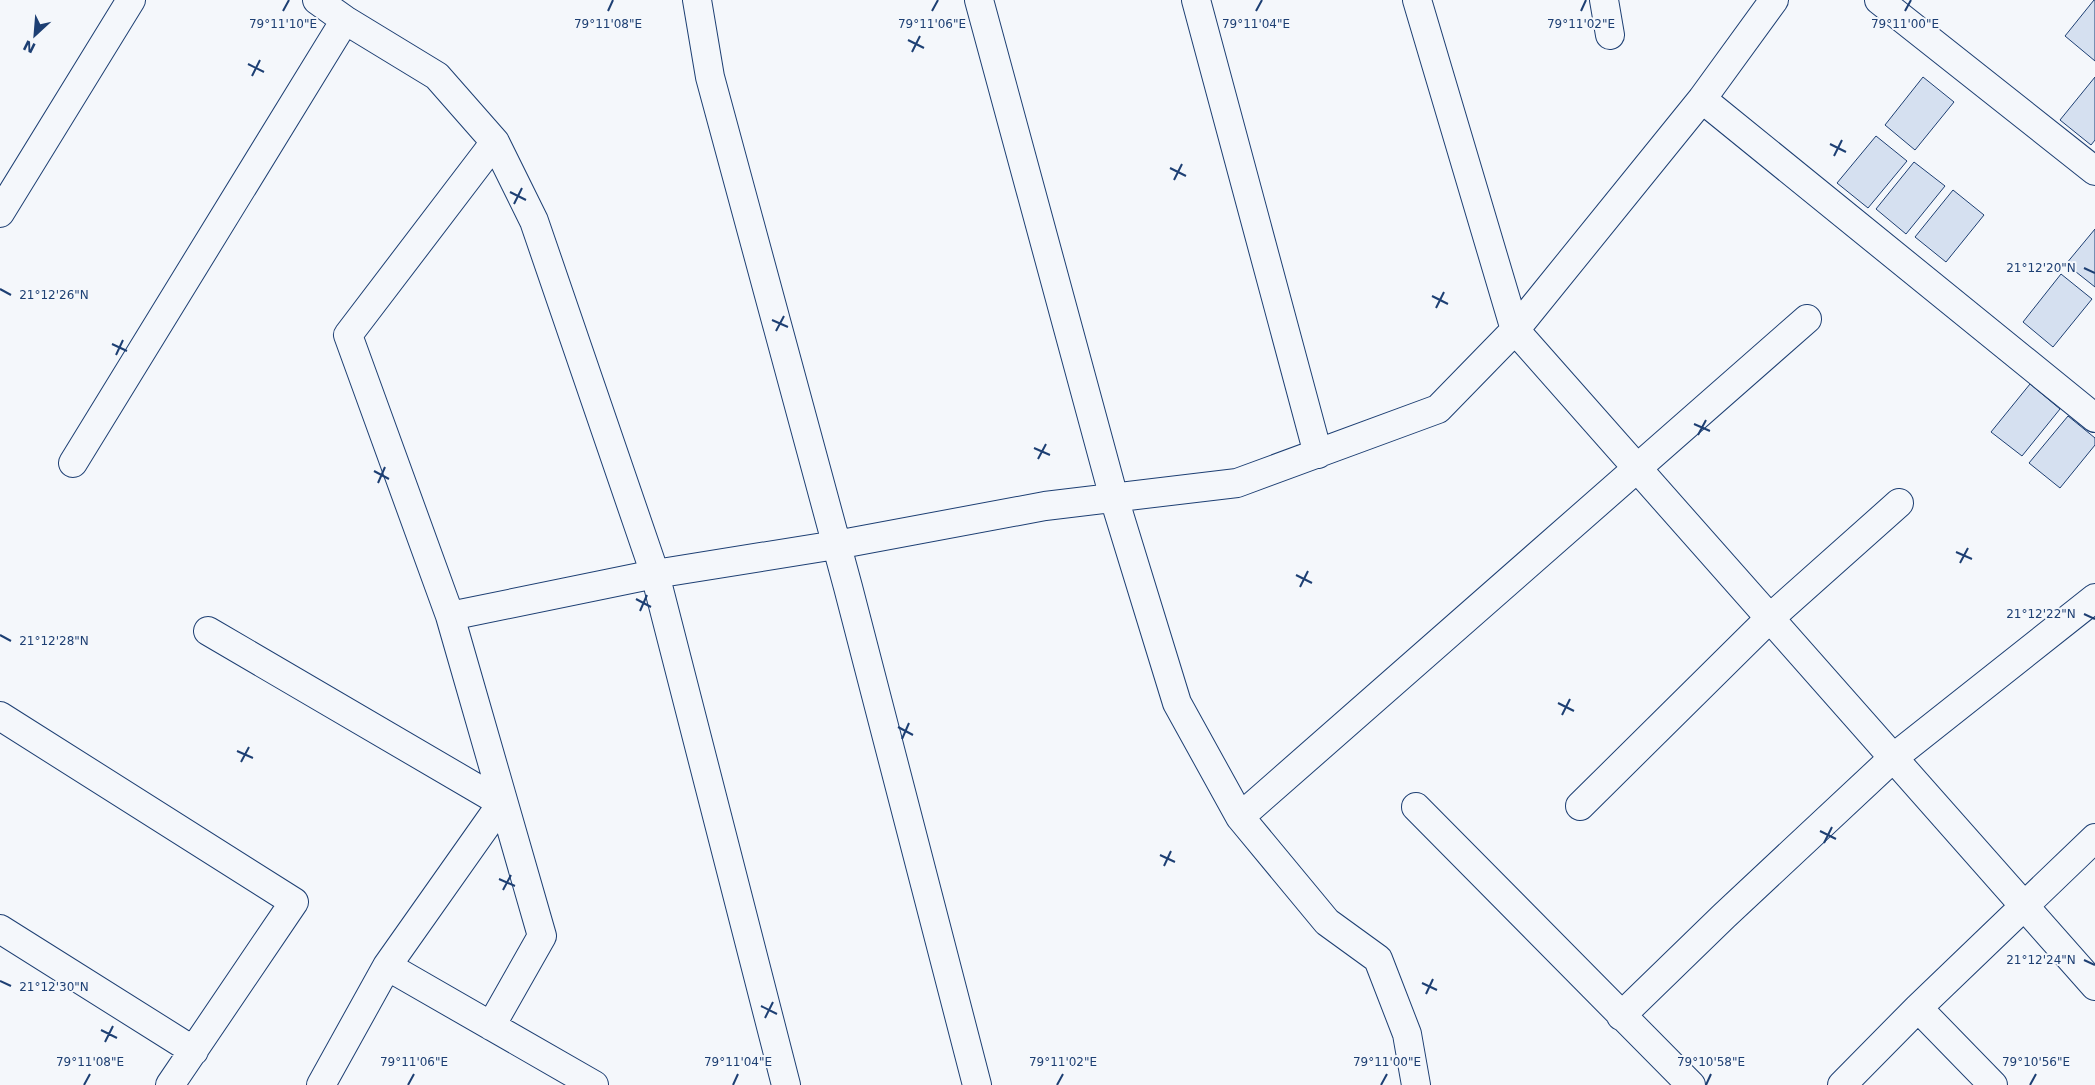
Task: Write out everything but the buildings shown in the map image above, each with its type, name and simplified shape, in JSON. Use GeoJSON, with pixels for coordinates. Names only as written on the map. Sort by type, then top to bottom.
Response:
{"type":"FeatureCollection","features":[{"type":"Feature","properties":{"kind":"street"},"geometry":{"type":"LineString","coordinates":[[0,213],[131,0]]}},
{"type":"Feature","properties":{"kind":"street"},"geometry":{"type":"LineString","coordinates":[[317,0],[345,20],[437,76],[495,142],[534,221],[655,574],[786,1085]]}},
{"type":"Feature","properties":{"kind":"street"},"geometry":{"type":"LineString","coordinates":[[697,0],[710,77],[836,545],[976,1085]]}},
{"type":"Feature","properties":{"kind":"street"},"geometry":{"type":"LineString","coordinates":[[979,0],[1114,498],[1178,703],[1240,817],[1327,922],[1378,959],[1407,1034],[1416,1085]]}},
{"type":"Feature","properties":{"kind":"street"},"geometry":{"type":"LineString","coordinates":[[1196,0],[1318,454]]}},
{"type":"Feature","properties":{"kind":"street"},"geometry":{"type":"LineString","coordinates":[[1417,0],[1515,330],[2095,986]]}},
{"type":"Feature","properties":{"kind":"street"},"geometry":{"type":"LineString","coordinates":[[1604,0],[1610,35]]}},
{"type":"Feature","properties":{"kind":"street"},"geometry":{"type":"LineString","coordinates":[[450,616],[655,574],[836,545],[1045,506],[1237,483],[1438,409],[1515,330],[1702,99],[1774,0]]}},
{"type":"Feature","properties":{"kind":"street"},"geometry":{"type":"LineString","coordinates":[[1879,0],[2095,171]]}},
{"type":"Feature","properties":{"kind":"street"},"geometry":{"type":"LineString","coordinates":[[73,463],[345,20]]}},
{"type":"Feature","properties":{"kind":"street"},"geometry":{"type":"LineString","coordinates":[[1702,99],[2095,418]]}},
{"type":"Feature","properties":{"kind":"street"},"geometry":{"type":"LineString","coordinates":[[491,1026],[542,936],[502,803],[450,616],[348,335],[495,142]]}},
{"type":"Feature","properties":{"kind":"street"},"geometry":{"type":"LineString","coordinates":[[1240,817],[1807,319]]}},
{"type":"Feature","properties":{"kind":"street"},"geometry":{"type":"LineString","coordinates":[[1580,806],[1770,618],[1899,502]]}},
{"type":"Feature","properties":{"kind":"street"},"geometry":{"type":"LineString","coordinates":[[1621,1016],[1724,916],[1893,758],[2095,598]]}},
{"type":"Feature","properties":{"kind":"street"},"geometry":{"type":"LineString","coordinates":[[208,631],[502,803]]}},
{"type":"Feature","properties":{"kind":"street"},"geometry":{"type":"LineString","coordinates":[[1,718],[294,902],[170,1085]]}},
{"type":"Feature","properties":{"kind":"street"},"geometry":{"type":"LineString","coordinates":[[321,1085],[387,966],[502,803]]}},
{"type":"Feature","properties":{"kind":"street"},"geometry":{"type":"LineString","coordinates":[[1416,807],[1690,1085]]}},
{"type":"Feature","properties":{"kind":"street"},"geometry":{"type":"LineString","coordinates":[[1842,1085],[1918,1008],[2095,838]]}},
{"type":"Feature","properties":{"kind":"street"},"geometry":{"type":"LineString","coordinates":[[0,930],[194,1051]]}},
{"type":"Feature","properties":{"kind":"street"},"geometry":{"type":"LineString","coordinates":[[387,966],[594,1085]]}},
{"type":"Feature","properties":{"kind":"street"},"geometry":{"type":"LineString","coordinates":[[1918,1008],[1993,1085]]}}]}
